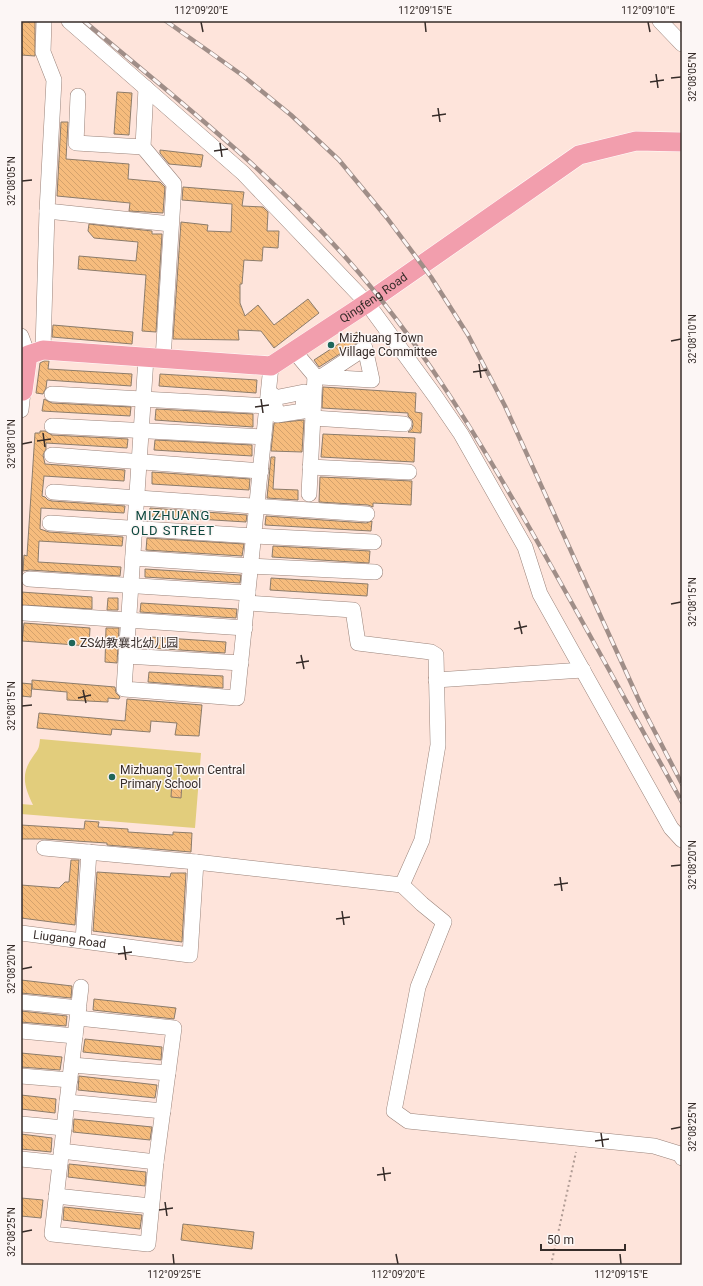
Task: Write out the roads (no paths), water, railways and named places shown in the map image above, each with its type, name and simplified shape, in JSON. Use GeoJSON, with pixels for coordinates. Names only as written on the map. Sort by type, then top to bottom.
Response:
{"type":"FeatureCollection","features":[{"type":"Feature","properties":{"kind":"main road","name":"Qingfeng Road"},"geometry":{"type":"LineString","coordinates":[[270,373],[294,351],[367,304],[579,155],[636,141],[682,142]]}},
{"type":"Feature","properties":{"kind":"main road"},"geometry":{"type":"LineString","coordinates":[[22,390],[29,362],[154,358],[270,373]]}},
{"type":"Feature","properties":{"kind":"street"},"geometry":{"type":"LineString","coordinates":[[29,362],[47,211],[54,80],[43,52],[44,21]]}},
{"type":"Feature","properties":{"kind":"street"},"geometry":{"type":"LineString","coordinates":[[69,21],[243,173],[367,304],[461,434],[525,547],[540,594],[671,828],[682,840]]}},
{"type":"Feature","properties":{"kind":"street"},"geometry":{"type":"LineString","coordinates":[[660,21],[682,44]]}},
{"type":"Feature","properties":{"kind":"street"},"geometry":{"type":"LineString","coordinates":[[146,88],[143,147],[174,184],[171,224],[154,358],[143,399],[124,689],[237,698],[264,436],[270,402],[270,373]]}},
{"type":"Feature","properties":{"kind":"street"},"geometry":{"type":"LineString","coordinates":[[78,96],[76,143],[143,147]]}},
{"type":"Feature","properties":{"kind":"street"},"geometry":{"type":"LineString","coordinates":[[47,211],[171,224]]}},
{"type":"Feature","properties":{"kind":"street"},"geometry":{"type":"LineString","coordinates":[[21,336],[29,362]]}},
{"type":"Feature","properties":{"kind":"street"},"geometry":{"type":"LineString","coordinates":[[294,351],[318,377],[312,418],[309,494]]}},
{"type":"Feature","properties":{"kind":"street"},"geometry":{"type":"LineString","coordinates":[[21,410],[22,390]]}},
{"type":"Feature","properties":{"kind":"street"},"geometry":{"type":"LineString","coordinates":[[52,394],[143,399],[270,402]]}},
{"type":"Feature","properties":{"kind":"street"},"geometry":{"type":"LineString","coordinates":[[312,418],[404,424]]}},
{"type":"Feature","properties":{"kind":"street"},"geometry":{"type":"LineString","coordinates":[[52,426],[264,436]]}},
{"type":"Feature","properties":{"kind":"street"},"geometry":{"type":"LineString","coordinates":[[52,455],[261,471]]}},
{"type":"Feature","properties":{"kind":"street"},"geometry":{"type":"LineString","coordinates":[[310,467],[409,472]]}},
{"type":"Feature","properties":{"kind":"street"},"geometry":{"type":"LineString","coordinates":[[52,492],[366,514]]}},
{"type":"Feature","properties":{"kind":"street"},"geometry":{"type":"LineString","coordinates":[[50,523],[374,542]]}},
{"type":"Feature","properties":{"kind":"street"},"geometry":{"type":"LineString","coordinates":[[132,558],[375,572]]}},
{"type":"Feature","properties":{"kind":"street"},"geometry":{"type":"LineString","coordinates":[[29,579],[131,586],[353,610],[358,643],[431,652],[436,656],[438,745],[422,840],[402,885]]}},
{"type":"Feature","properties":{"kind":"street"},"geometry":{"type":"LineString","coordinates":[[24,613],[245,628]]}},
{"type":"Feature","properties":{"kind":"street"},"geometry":{"type":"LineString","coordinates":[[126,656],[241,663]]}},
{"type":"Feature","properties":{"kind":"street"},"geometry":{"type":"LineString","coordinates":[[436,680],[583,670]]}},
{"type":"Feature","properties":{"kind":"street"},"geometry":{"type":"LineString","coordinates":[[44,848],[196,862],[402,885],[444,922],[418,987],[394,1111],[408,1121],[654,1146],[680,1154],[682,1158]]}},
{"type":"Feature","properties":{"kind":"street"},"geometry":{"type":"LineString","coordinates":[[83,941],[89,852]]}},
{"type":"Feature","properties":{"kind":"street","name":"Liugang Road"},"geometry":{"type":"LineString","coordinates":[[21,933],[190,955],[196,862]]}},
{"type":"Feature","properties":{"kind":"street"},"geometry":{"type":"LineString","coordinates":[[21,1002],[78,1013],[174,1028],[156,1162],[148,1244],[52,1234],[75,1036],[78,1013],[82,987]]}},
{"type":"Feature","properties":{"kind":"street"},"geometry":{"type":"LineString","coordinates":[[21,1031],[75,1036]]}},
{"type":"Feature","properties":{"kind":"street"},"geometry":{"type":"LineString","coordinates":[[72,1065],[168,1073]]}},
{"type":"Feature","properties":{"kind":"street"},"geometry":{"type":"LineString","coordinates":[[21,1076],[70,1080]]}},
{"type":"Feature","properties":{"kind":"street"},"geometry":{"type":"LineString","coordinates":[[67,1102],[163,1111]]}},
{"type":"Feature","properties":{"kind":"street"},"geometry":{"type":"LineString","coordinates":[[21,1124],[64,1128]]}},
{"type":"Feature","properties":{"kind":"street"},"geometry":{"type":"LineString","coordinates":[[21,1159],[61,1157],[156,1162]]}},
{"type":"Feature","properties":{"kind":"street"},"geometry":{"type":"LineString","coordinates":[[56,1196],[151,1206]]}},
{"type":"Feature","properties":{"kind":"railway"},"geometry":{"type":"LineString","coordinates":[[84,21],[220,135],[285,195],[317,226],[347,259],[398,322],[445,388],[509,492],[568,595],[682,802]]}},
{"type":"Feature","properties":{"kind":"railway"},"geometry":{"type":"LineString","coordinates":[[166,21],[242,75],[291,115],[339,160],[387,218],[431,277],[468,335],[505,406],[642,707],[682,784]]}},
{"type":"Feature","properties":{"kind":"place","name":"Mizhuang Town Village Committee"},"geometry":{"type":"Point","coordinates":[331,345]}},
{"type":"Feature","properties":{"kind":"place","name":"ZS幼教襄北幼儿园"},"geometry":{"type":"Point","coordinates":[72,643]}},
{"type":"Feature","properties":{"kind":"place","name":"Mizhuang Town Central Primary School"},"geometry":{"type":"Point","coordinates":[112,777]}},
{"type":"Feature","properties":{"kind":"district","name":"MIZHUANG OLD STREET"},"geometry":{"type":"Point","coordinates":[173,522]}}]}
